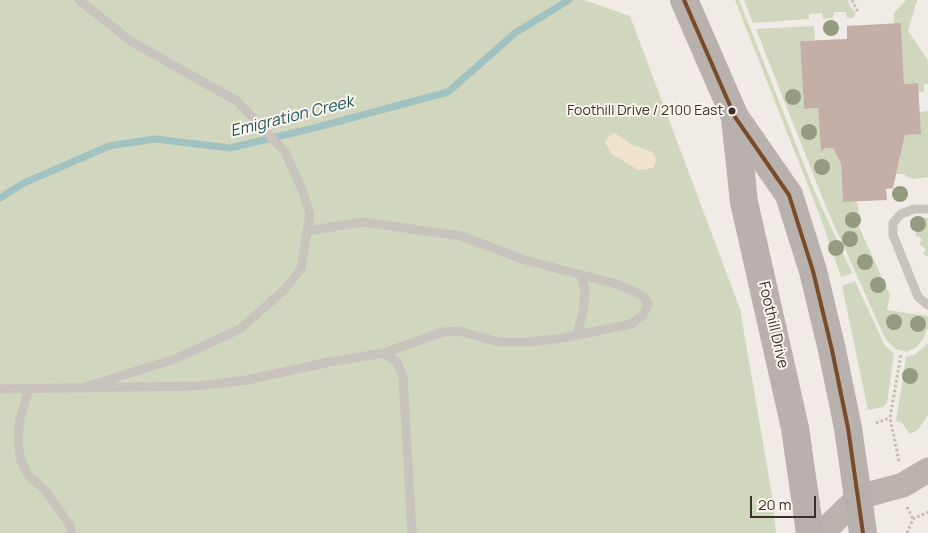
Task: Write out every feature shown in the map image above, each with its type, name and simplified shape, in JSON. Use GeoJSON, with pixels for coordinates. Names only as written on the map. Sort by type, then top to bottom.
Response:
{"type":"FeatureCollection","features":[{"type":"Feature","properties":{"kind":"main road","name":"Foothill Drive"},"geometry":{"type":"LineString","coordinates":[[684,0],[735,117],[789,195],[813,271],[832,350],[848,428],[863,533]]}},
{"type":"Feature","properties":{"kind":"main road","name":"Foothill Drive"},"geometry":{"type":"LineString","coordinates":[[735,117],[744,202],[795,428],[810,533]]}},
{"type":"Feature","properties":{"kind":"street"},"geometry":{"type":"LineString","coordinates":[[822,533],[859,497],[903,485],[928,470]]}},
{"type":"Feature","properties":{"kind":"lane"},"geometry":{"type":"LineString","coordinates":[[79,0],[132,42],[237,101],[285,152],[303,192],[310,214],[301,269],[284,290],[240,329],[206,347],[175,359],[85,387]]}},
{"type":"Feature","properties":{"kind":"lane"},"geometry":{"type":"LineString","coordinates":[[928,209],[914,208],[901,214],[893,223],[893,234],[918,297],[928,305]]}},
{"type":"Feature","properties":{"kind":"lane"},"geometry":{"type":"LineString","coordinates":[[0,389],[197,386],[246,380],[384,353],[443,332],[459,331],[480,335],[498,342],[530,342],[577,335],[631,324],[643,315],[648,304],[643,296],[620,286],[525,260],[461,236],[363,222],[307,231]]}},
{"type":"Feature","properties":{"kind":"lane"},"geometry":{"type":"LineString","coordinates":[[577,335],[584,307],[585,289],[581,275]]}},
{"type":"Feature","properties":{"kind":"lane"},"geometry":{"type":"LineString","coordinates":[[384,353],[397,362],[403,376],[412,533]]}},
{"type":"Feature","properties":{"kind":"lane"},"geometry":{"type":"LineString","coordinates":[[29,389],[20,418],[18,442],[20,461],[28,475],[45,490],[69,524],[72,533]]}},
{"type":"Feature","properties":{"kind":"path"},"geometry":{"type":"LineString","coordinates":[[852,0],[858,12]]}},
{"type":"Feature","properties":{"kind":"path"},"geometry":{"type":"LineString","coordinates":[[895,434],[890,418],[901,354]]}},
{"type":"Feature","properties":{"kind":"path"},"geometry":{"type":"LineString","coordinates":[[876,422],[890,418]]}},
{"type":"Feature","properties":{"kind":"path"},"geometry":{"type":"LineString","coordinates":[[908,533],[913,519],[928,512]]}},
{"type":"Feature","properties":{"kind":"path"},"geometry":{"type":"LineString","coordinates":[[908,513],[913,519]]}},
{"type":"Feature","properties":{"kind":"green space"},"geometry":{"type":"Polygon","coordinates":[[[0,0],[584,0],[630,16],[740,309],[773,501],[776,533],[0,533],[0,0]]]}},
{"type":"Feature","properties":{"kind":"green space"},"geometry":{"type":"Polygon","coordinates":[[[735,0],[739,0],[814,190],[852,273],[841,277],[820,216],[735,0]]]}},
{"type":"Feature","properties":{"kind":"green space"},"geometry":{"type":"Polygon","coordinates":[[[744,0],[848,0],[850,7],[856,13],[853,18],[847,18],[846,12],[834,12],[833,18],[823,19],[822,13],[809,14],[809,19],[753,23],[744,0]]]}},
{"type":"Feature","properties":{"kind":"green space"},"geometry":{"type":"Polygon","coordinates":[[[906,0],[917,0],[908,31],[928,60],[928,84],[924,84],[924,92],[918,92],[917,83],[904,84],[901,24],[894,24],[894,13],[906,0]]]}},
{"type":"Feature","properties":{"kind":"green space"},"geometry":{"type":"Polygon","coordinates":[[[814,26],[815,40],[800,41],[804,109],[818,108],[821,152],[825,148],[833,148],[841,164],[843,201],[853,200],[858,204],[859,227],[890,295],[887,310],[928,316],[928,328],[923,339],[918,346],[907,352],[895,349],[885,338],[826,207],[756,29],[814,26]]]}},
{"type":"Feature","properties":{"kind":"green space"},"geometry":{"type":"Polygon","coordinates":[[[928,111],[928,177],[913,179],[905,176],[905,174],[896,174],[905,135],[919,112],[928,111]]]}},
{"type":"Feature","properties":{"kind":"green space"},"geometry":{"type":"Polygon","coordinates":[[[920,218],[928,218],[928,257],[923,254],[926,249],[919,244],[922,239],[915,235],[917,230],[910,225],[920,218]]]}},
{"type":"Feature","properties":{"kind":"green space"},"geometry":{"type":"Polygon","coordinates":[[[855,281],[884,344],[894,354],[887,403],[883,407],[868,410],[842,286],[855,281]]]}},
{"type":"Feature","properties":{"kind":"green space"},"geometry":{"type":"Polygon","coordinates":[[[928,343],[928,415],[918,430],[910,434],[902,423],[896,421],[906,357],[916,354],[928,343]]]}},
{"type":"Feature","properties":{"kind":"sand"},"geometry":{"type":"Polygon","coordinates":[[[615,133],[631,144],[652,152],[657,159],[653,168],[638,170],[612,154],[605,143],[609,136],[615,133]]]}},
{"type":"Feature","properties":{"kind":"building"},"geometry":{"type":"Polygon","coordinates":[[[901,23],[904,84],[918,83],[921,134],[905,135],[893,188],[886,189],[887,200],[843,202],[841,164],[833,148],[825,148],[821,152],[818,108],[804,109],[800,41],[847,39],[847,26],[901,23]]]}},
{"type":"Feature","properties":{"kind":"waterway","name":"Emigration Creek"},"geometry":{"type":"LineString","coordinates":[[0,198],[24,183],[109,146],[155,139],[230,148],[314,128],[448,92],[515,33],[569,0]]}},
{"type":"Feature","properties":{"kind":"transit line"},"geometry":{"type":"LineString","coordinates":[[684,0],[735,117],[789,195],[813,271],[832,350],[848,428],[863,533]]}},
{"type":"Feature","properties":{"kind":"place","name":"Foothill Drive / 2100 East"},"geometry":{"type":"Point","coordinates":[732,111]}}]}
